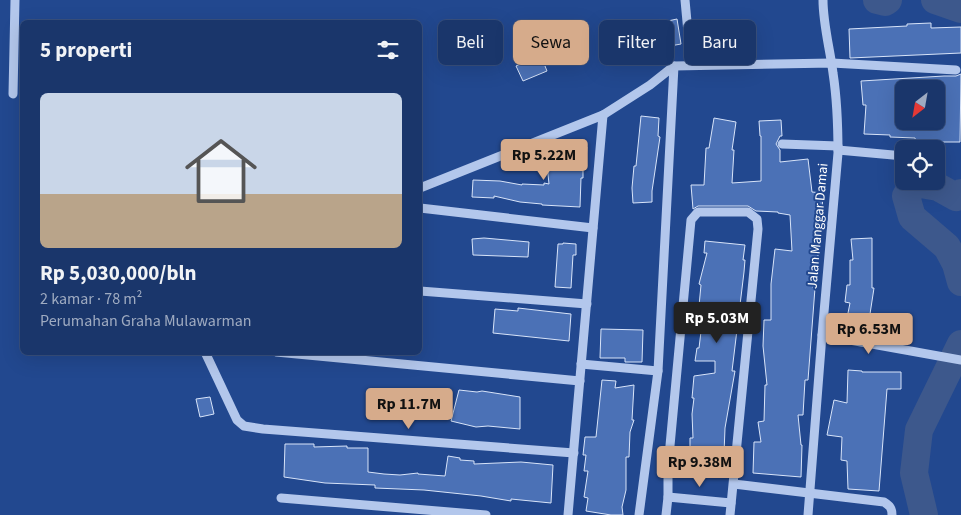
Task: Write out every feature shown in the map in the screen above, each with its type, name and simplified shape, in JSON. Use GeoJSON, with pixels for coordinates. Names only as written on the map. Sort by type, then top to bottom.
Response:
{"type":"FeatureCollection","features":[{"type":"Feature","properties":{"kind":"street"},"geometry":{"type":"LineString","coordinates":[[13,94],[15,0]]}},
{"type":"Feature","properties":{"kind":"street"},"geometry":{"type":"LineString","coordinates":[[685,0],[687,20]]}},
{"type":"Feature","properties":{"kind":"street","name":"Jalan Manggar Damai"},"geometry":{"type":"LineString","coordinates":[[808,515],[839,126],[823,0]]}},
{"type":"Feature","properties":{"kind":"street"},"geometry":{"type":"LineString","coordinates":[[756,64],[832,63],[956,70]]}},
{"type":"Feature","properties":{"kind":"street"},"geometry":{"type":"LineString","coordinates":[[422,187],[603,115],[650,86],[674,66],[691,65]]}},
{"type":"Feature","properties":{"kind":"street"},"geometry":{"type":"LineString","coordinates":[[639,515],[658,371],[674,66]]}},
{"type":"Feature","properties":{"kind":"street"},"geometry":{"type":"LineString","coordinates":[[568,515],[603,115]]}},
{"type":"Feature","properties":{"kind":"street"},"geometry":{"type":"LineString","coordinates":[[782,144],[895,155]]}},
{"type":"Feature","properties":{"kind":"street"},"geometry":{"type":"LineString","coordinates":[[422,208],[593,228]]}},
{"type":"Feature","properties":{"kind":"street"},"geometry":{"type":"LineString","coordinates":[[666,515],[668,467],[691,220],[698,212],[748,212],[757,219],[758,229],[730,515]]}},
{"type":"Feature","properties":{"kind":"street"},"geometry":{"type":"LineString","coordinates":[[422,291],[586,304]]}},
{"type":"Feature","properties":{"kind":"street"},"geometry":{"type":"LineString","coordinates":[[822,334],[961,360]]}},
{"type":"Feature","properties":{"kind":"street"},"geometry":{"type":"LineString","coordinates":[[206,355],[238,420],[244,426],[408,442],[574,453]]}},
{"type":"Feature","properties":{"kind":"street"},"geometry":{"type":"LineString","coordinates":[[307,355],[580,381]]}},
{"type":"Feature","properties":{"kind":"street"},"geometry":{"type":"LineString","coordinates":[[581,364],[658,371]]}},
{"type":"Feature","properties":{"kind":"street"},"geometry":{"type":"LineString","coordinates":[[668,467],[734,471]]}},
{"type":"Feature","properties":{"kind":"street"},"geometry":{"type":"LineString","coordinates":[[734,484],[884,502],[892,510],[892,515]]}},
{"type":"Feature","properties":{"kind":"street"},"geometry":{"type":"LineString","coordinates":[[668,497],[731,503]]}},
{"type":"Feature","properties":{"kind":"street"},"geometry":{"type":"LineString","coordinates":[[281,498],[486,515]]}},
{"type":"Feature","properties":{"kind":"building"},"geometry":{"type":"Polygon","coordinates":[[[677,19],[681,44],[674,45],[674,20],[672,20],[677,19]]]}},
{"type":"Feature","properties":{"kind":"building"},"geometry":{"type":"Polygon","coordinates":[[[931,23],[931,28],[961,27],[961,53],[850,58],[849,29],[931,23]]]}},
{"type":"Feature","properties":{"kind":"building"},"geometry":{"type":"Polygon","coordinates":[[[545,65],[547,71],[523,81],[516,66],[545,65]]]}},
{"type":"Feature","properties":{"kind":"building"},"geometry":{"type":"Polygon","coordinates":[[[961,74],[960,142],[916,140],[915,138],[890,137],[890,135],[864,134],[866,105],[863,105],[861,81],[961,74]]]}},
{"type":"Feature","properties":{"kind":"building"},"geometry":{"type":"Polygon","coordinates":[[[641,116],[659,118],[658,136],[660,137],[652,202],[633,203],[634,166],[636,166],[641,116]]]}},
{"type":"Feature","properties":{"kind":"building"},"geometry":{"type":"Polygon","coordinates":[[[714,118],[736,122],[732,150],[734,150],[732,183],[761,181],[759,121],[781,120],[782,136],[780,136],[776,144],[780,150],[780,162],[808,159],[812,192],[823,193],[822,211],[819,211],[819,249],[813,288],[815,288],[808,380],[805,380],[803,415],[798,415],[802,445],[801,477],[753,473],[754,442],[761,442],[758,422],[764,421],[765,385],[767,385],[763,346],[764,320],[771,320],[771,284],[775,249],[792,251],[790,215],[778,212],[756,211],[748,206],[698,206],[693,209],[691,185],[704,185],[706,148],[709,148],[714,118]]]}},
{"type":"Feature","properties":{"kind":"building"},"geometry":{"type":"Polygon","coordinates":[[[545,145],[587,147],[586,160],[583,159],[580,207],[542,205],[494,196],[494,198],[472,197],[473,180],[500,181],[522,185],[549,184],[545,145]]]}},
{"type":"Feature","properties":{"kind":"building"},"geometry":{"type":"Polygon","coordinates":[[[484,238],[529,242],[528,257],[473,255],[472,239],[484,238]]]}},
{"type":"Feature","properties":{"kind":"building"},"geometry":{"type":"Polygon","coordinates":[[[872,238],[872,288],[874,288],[869,332],[845,328],[850,303],[845,302],[847,285],[850,285],[850,260],[853,260],[851,239],[872,238]]]}},
{"type":"Feature","properties":{"kind":"building"},"geometry":{"type":"Polygon","coordinates":[[[705,241],[745,245],[744,272],[732,371],[735,371],[725,428],[724,454],[690,453],[690,438],[693,438],[692,414],[694,398],[692,398],[694,376],[715,373],[715,361],[695,361],[697,348],[699,348],[704,307],[699,306],[701,285],[699,284],[707,253],[704,253],[705,241]]]}},
{"type":"Feature","properties":{"kind":"building"},"geometry":{"type":"Polygon","coordinates":[[[558,244],[576,244],[576,255],[573,255],[571,288],[555,287],[558,244]]]}},
{"type":"Feature","properties":{"kind":"building"},"geometry":{"type":"Polygon","coordinates":[[[518,308],[571,314],[569,341],[493,333],[495,309],[518,311],[518,308]]]}},
{"type":"Feature","properties":{"kind":"building"},"geometry":{"type":"Polygon","coordinates":[[[601,329],[643,330],[642,362],[625,362],[625,358],[600,358],[601,329]]]}},
{"type":"Feature","properties":{"kind":"building"},"geometry":{"type":"Polygon","coordinates":[[[848,370],[901,372],[901,389],[887,389],[879,491],[848,489],[847,461],[841,460],[842,437],[827,435],[834,400],[847,403],[848,370]]]}},
{"type":"Feature","properties":{"kind":"building"},"geometry":{"type":"Polygon","coordinates":[[[602,380],[616,381],[615,388],[634,385],[632,420],[634,420],[630,432],[629,457],[626,457],[626,490],[622,507],[623,515],[586,511],[588,498],[584,497],[588,471],[584,471],[586,455],[583,455],[585,437],[596,437],[602,380]]]}},
{"type":"Feature","properties":{"kind":"building"},"geometry":{"type":"Polygon","coordinates":[[[459,390],[482,391],[520,397],[520,429],[488,426],[476,427],[451,421],[459,390]]]}},
{"type":"Feature","properties":{"kind":"building"},"geometry":{"type":"Polygon","coordinates":[[[210,397],[214,414],[200,417],[196,399],[210,397]]]}},
{"type":"Feature","properties":{"kind":"building"},"geometry":{"type":"Polygon","coordinates":[[[285,444],[314,444],[314,447],[347,446],[347,448],[368,448],[368,472],[384,474],[418,473],[445,476],[448,456],[460,458],[460,460],[474,461],[474,464],[521,462],[553,465],[551,503],[511,499],[511,501],[424,490],[375,488],[375,485],[325,483],[284,477],[285,444]]]}},
{"type":"Feature","properties":{"kind":"waterway"},"geometry":{"type":"LineString","coordinates":[[877,0],[885,2],[888,0]]}},
{"type":"Feature","properties":{"kind":"waterway"},"geometry":{"type":"LineString","coordinates":[[935,0],[961,9]]}},
{"type":"Feature","properties":{"kind":"waterway"},"geometry":{"type":"LineString","coordinates":[[961,193],[956,197],[938,187],[915,183],[906,196],[912,217],[947,247],[956,264],[961,282]]}},
{"type":"Feature","properties":{"kind":"waterway"},"geometry":{"type":"LineString","coordinates":[[924,515],[914,473],[919,430],[961,344]]}}]}
